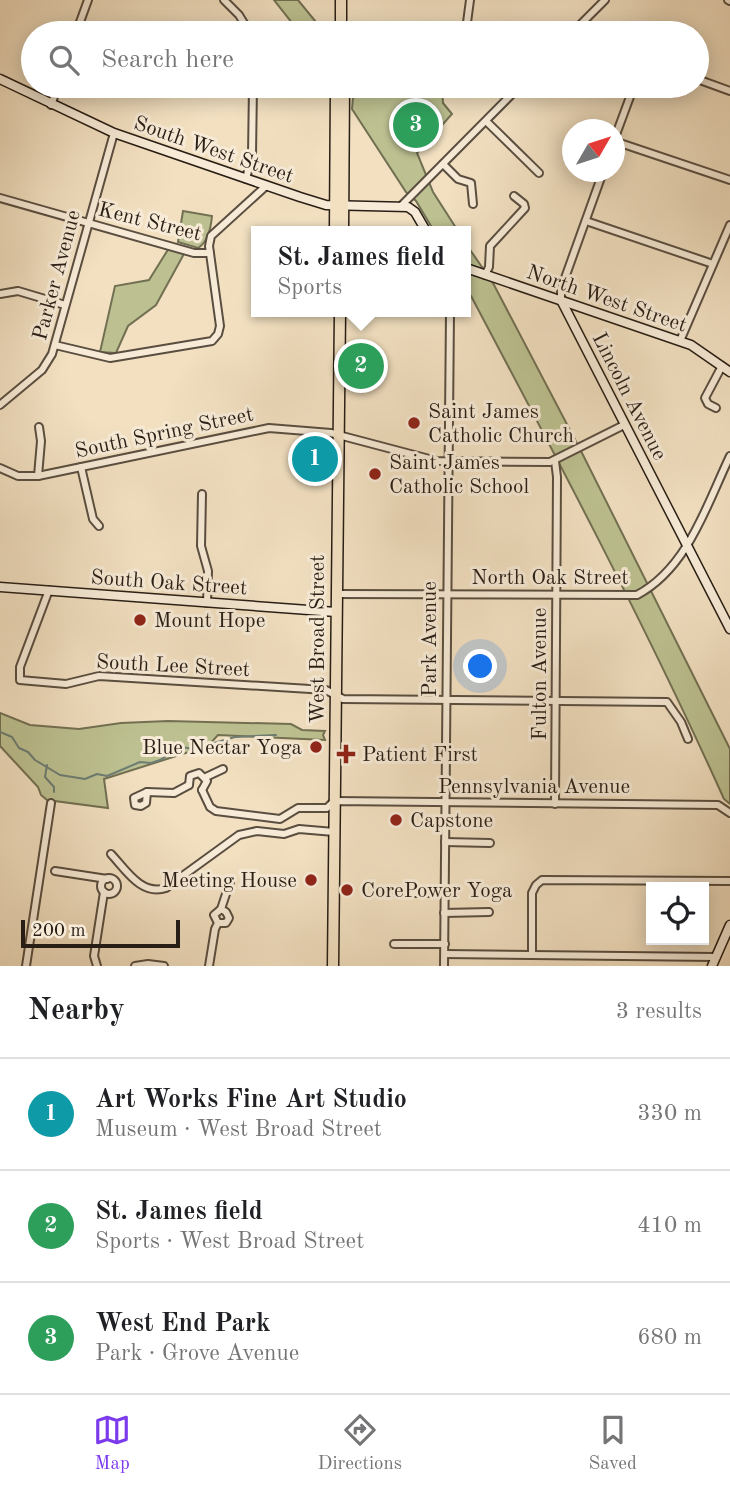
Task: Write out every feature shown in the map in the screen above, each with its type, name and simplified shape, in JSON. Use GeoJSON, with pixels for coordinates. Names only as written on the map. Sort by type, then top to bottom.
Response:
{"type":"FeatureCollection","features":[{"type":"Feature","properties":{"kind":"main road"},"geometry":{"type":"LineString","coordinates":[[341,0],[341,21]]}},
{"type":"Feature","properties":{"kind":"main road","name":"South West Street"},"geometry":{"type":"LineString","coordinates":[[1,83],[21,92]]}},
{"type":"Feature","properties":{"kind":"main road","name":"South West Street"},"geometry":{"type":"LineString","coordinates":[[35,98],[114,133],[326,205],[339,205]]}},
{"type":"Feature","properties":{"kind":"main road"},"geometry":{"type":"LineString","coordinates":[[336,98],[339,205],[342,226]]}},
{"type":"Feature","properties":{"kind":"main road"},"geometry":{"type":"LineString","coordinates":[[336,226],[343,98]]}},
{"type":"Feature","properties":{"kind":"main road"},"geometry":{"type":"LineString","coordinates":[[339,205],[402,205],[415,212],[423,226]]}},
{"type":"Feature","properties":{"kind":"main road","name":"North West Street"},"geometry":{"type":"LineString","coordinates":[[471,270],[698,348],[730,372]]}},
{"type":"Feature","properties":{"kind":"main road","name":"Lincoln Avenue"},"geometry":{"type":"LineString","coordinates":[[561,300],[730,629]]}},
{"type":"Feature","properties":{"kind":"main road","name":"West Broad Street"},"geometry":{"type":"LineString","coordinates":[[333,966],[340,317]]}},
{"type":"Feature","properties":{"kind":"main road","name":"South Oak Street"},"geometry":{"type":"LineString","coordinates":[[0,587],[336,612]]}},
{"type":"Feature","properties":{"kind":"main road"},"geometry":{"type":"LineString","coordinates":[[712,966],[730,925]]}},
{"type":"Feature","properties":{"kind":"street"},"geometry":{"type":"LineString","coordinates":[[81,21],[88,0]]}},
{"type":"Feature","properties":{"kind":"street"},"geometry":{"type":"LineString","coordinates":[[225,0],[243,21]]}},
{"type":"Feature","properties":{"kind":"street"},"geometry":{"type":"LineString","coordinates":[[467,21],[470,0]]}},
{"type":"Feature","properties":{"kind":"street"},"geometry":{"type":"LineString","coordinates":[[584,21],[605,0]]}},
{"type":"Feature","properties":{"kind":"street"},"geometry":{"type":"LineString","coordinates":[[709,83],[730,91]]}},
{"type":"Feature","properties":{"kind":"street"},"geometry":{"type":"LineString","coordinates":[[51,105],[54,98]]}},
{"type":"Feature","properties":{"kind":"street"},"geometry":{"type":"LineString","coordinates":[[246,179],[252,155],[253,98]]}},
{"type":"Feature","properties":{"kind":"street"},"geometry":{"type":"LineString","coordinates":[[402,205],[508,98]]}},
{"type":"Feature","properties":{"kind":"street"},"geometry":{"type":"LineString","coordinates":[[622,119],[630,98]]}},
{"type":"Feature","properties":{"kind":"street"},"geometry":{"type":"LineString","coordinates":[[486,121],[539,173]]}},
{"type":"Feature","properties":{"kind":"street","name":"Parker Avenue"},"geometry":{"type":"LineString","coordinates":[[0,405],[42,370],[51,358],[114,133]]}},
{"type":"Feature","properties":{"kind":"street"},"geometry":{"type":"LineString","coordinates":[[625,144],[730,180]]}},
{"type":"Feature","properties":{"kind":"street"},"geometry":{"type":"LineString","coordinates":[[443,163],[458,179],[471,183],[473,204]]}},
{"type":"Feature","properties":{"kind":"street"},"geometry":{"type":"LineString","coordinates":[[561,300],[561,289],[600,182]]}},
{"type":"Feature","properties":{"kind":"street"},"geometry":{"type":"LineString","coordinates":[[55,345],[106,358],[207,344],[218,334],[220,326],[209,241],[214,232],[267,186]]}},
{"type":"Feature","properties":{"kind":"street"},"geometry":{"type":"LineString","coordinates":[[485,275],[489,267],[490,246],[525,208],[514,196]]}},
{"type":"Feature","properties":{"kind":"street","name":"Kent Street"},"geometry":{"type":"LineString","coordinates":[[0,198],[194,253],[210,253]]}},
{"type":"Feature","properties":{"kind":"street"},"geometry":{"type":"LineString","coordinates":[[586,221],[713,264]]}},
{"type":"Feature","properties":{"kind":"street"},"geometry":{"type":"LineString","coordinates":[[680,341],[730,225]]}},
{"type":"Feature","properties":{"kind":"street"},"geometry":{"type":"LineString","coordinates":[[0,294],[18,291],[65,304]]}},
{"type":"Feature","properties":{"kind":"street","name":"Park Avenue"},"geometry":{"type":"LineString","coordinates":[[444,966],[450,317]]}},
{"type":"Feature","properties":{"kind":"street"},"geometry":{"type":"LineString","coordinates":[[716,408],[708,404],[705,398],[722,366]]}},
{"type":"Feature","properties":{"kind":"street"},"geometry":{"type":"LineString","coordinates":[[555,461],[624,425]]}},
{"type":"Feature","properties":{"kind":"street"},"geometry":{"type":"LineString","coordinates":[[38,476],[41,441],[39,427]]}},
{"type":"Feature","properties":{"kind":"street","name":"South Spring Street"},"geometry":{"type":"LineString","coordinates":[[0,468],[18,476],[38,476],[257,429],[280,428],[338,436],[448,462],[555,461]]}},
{"type":"Feature","properties":{"kind":"street","name":"North Oak Street"},"geometry":{"type":"LineString","coordinates":[[336,594],[637,595],[658,579],[687,546],[730,456]]}},
{"type":"Feature","properties":{"kind":"street","name":"Fulton Avenue"},"geometry":{"type":"LineString","coordinates":[[555,461],[558,477],[555,804]]}},
{"type":"Feature","properties":{"kind":"street"},"geometry":{"type":"LineString","coordinates":[[81,467],[93,519],[99,526]]}},
{"type":"Feature","properties":{"kind":"street"},"geometry":{"type":"LineString","coordinates":[[202,494],[201,546],[208,571],[207,603]]}},
{"type":"Feature","properties":{"kind":"street","name":"South Lee Street"},"geometry":{"type":"LineString","coordinates":[[49,590],[20,667],[20,680],[60,684],[99,676],[326,690],[335,695]]}},
{"type":"Feature","properties":{"kind":"street"},"geometry":{"type":"LineString","coordinates":[[335,695],[343,699],[667,702],[681,722],[688,739]]}},
{"type":"Feature","properties":{"kind":"street"},"geometry":{"type":"LineString","coordinates":[[206,777],[223,769]]}},
{"type":"Feature","properties":{"kind":"street"},"geometry":{"type":"LineString","coordinates":[[200,773],[206,777],[207,784],[202,790],[195,790],[189,785],[189,778],[193,774],[200,773]]}},
{"type":"Feature","properties":{"kind":"street"},"geometry":{"type":"LineString","coordinates":[[147,792],[174,793],[189,785]]}},
{"type":"Feature","properties":{"kind":"street","name":"Pennsylvania Avenue"},"geometry":{"type":"LineString","coordinates":[[202,790],[210,807],[216,811],[280,819],[298,808],[327,808],[334,801],[718,805],[730,813]]}},
{"type":"Feature","properties":{"kind":"street"},"geometry":{"type":"LineString","coordinates":[[26,966],[51,803]]}},
{"type":"Feature","properties":{"kind":"street"},"geometry":{"type":"LineString","coordinates":[[111,854],[140,884],[154,891],[166,888],[239,835],[257,831],[288,834],[299,829],[334,832]]}},
{"type":"Feature","properties":{"kind":"street"},"geometry":{"type":"LineString","coordinates":[[445,842],[490,843]]}},
{"type":"Feature","properties":{"kind":"street"},"geometry":{"type":"LineString","coordinates":[[55,871],[114,881],[116,888],[111,894],[104,892]]}},
{"type":"Feature","properties":{"kind":"street"},"geometry":{"type":"LineString","coordinates":[[97,966],[94,956],[104,892],[102,883],[107,879]]}},
{"type":"Feature","properties":{"kind":"street"},"geometry":{"type":"LineString","coordinates":[[532,955],[532,893],[542,880],[730,881]]}},
{"type":"Feature","properties":{"kind":"street"},"geometry":{"type":"LineString","coordinates":[[221,909],[229,918],[222,925],[214,915],[221,909],[230,882]]}},
{"type":"Feature","properties":{"kind":"street"},"geometry":{"type":"LineString","coordinates":[[396,893],[444,893]]}},
{"type":"Feature","properties":{"kind":"street"},"geometry":{"type":"LineString","coordinates":[[444,913],[489,912]]}},
{"type":"Feature","properties":{"kind":"street"},"geometry":{"type":"LineString","coordinates":[[209,966],[218,923]]}},
{"type":"Feature","properties":{"kind":"street"},"geometry":{"type":"LineString","coordinates":[[394,944],[445,944]]}},
{"type":"Feature","properties":{"kind":"street"},"geometry":{"type":"LineString","coordinates":[[445,954],[716,957]]}},
{"type":"Feature","properties":{"kind":"street"},"geometry":{"type":"LineString","coordinates":[[135,966],[164,966]]}},
{"type":"Feature","properties":{"kind":"green space"},"geometry":{"type":"Polygon","coordinates":[[[274,0],[298,0],[315,21],[291,21],[274,0]]]}},
{"type":"Feature","properties":{"kind":"green space"},"geometry":{"type":"Polygon","coordinates":[[[353,98],[443,98],[443,103],[452,114],[417,153],[433,192],[455,226],[431,226],[352,109],[353,98]]]}},
{"type":"Feature","properties":{"kind":"green space"},"geometry":{"type":"Polygon","coordinates":[[[183,211],[212,216],[207,238],[198,248],[178,242],[183,211]]]}},
{"type":"Feature","properties":{"kind":"green space"},"geometry":{"type":"Polygon","coordinates":[[[169,248],[185,252],[156,305],[128,326],[116,353],[100,352],[115,286],[149,280],[169,248]]]}},
{"type":"Feature","properties":{"kind":"green space"},"geometry":{"type":"Polygon","coordinates":[[[471,251],[493,283],[582,453],[730,749],[730,804],[724,799],[602,546],[471,296],[471,251]]]}},
{"type":"Feature","properties":{"kind":"green space"},"geometry":{"type":"Polygon","coordinates":[[[350,354],[372,354],[372,368],[373,356],[385,357],[383,380],[351,379],[350,354]]]}},
{"type":"Feature","properties":{"kind":"green space"},"geometry":{"type":"Polygon","coordinates":[[[0,713],[30,725],[79,729],[121,723],[168,721],[291,724],[302,730],[325,731],[325,740],[218,735],[208,746],[104,779],[108,808],[47,800],[41,795],[38,787],[0,746],[0,713]]]}},
{"type":"Feature","properties":{"kind":"waterway"},"geometry":{"type":"LineString","coordinates":[[0,732],[12,737],[19,748],[60,775],[85,779],[97,774],[107,776],[140,762],[151,763],[182,747],[193,749],[235,737],[276,735]]}},
{"type":"Feature","properties":{"kind":"waterway"},"geometry":{"type":"LineString","coordinates":[[47,765],[45,777],[54,787],[54,792]]}},
{"type":"Feature","properties":{"kind":"place","name":"West End Park"},"geometry":{"type":"Point","coordinates":[416,125]}},
{"type":"Feature","properties":{"kind":"place","name":"St. James field"},"geometry":{"type":"Point","coordinates":[361,366]}},
{"type":"Feature","properties":{"kind":"place","name":"Saint James Catholic Church"},"geometry":{"type":"Point","coordinates":[414,423]}},
{"type":"Feature","properties":{"kind":"place","name":"Art Works Fine Art Studio"},"geometry":{"type":"Point","coordinates":[315,459]}},
{"type":"Feature","properties":{"kind":"place","name":"Saint James Catholic School"},"geometry":{"type":"Point","coordinates":[375,474]}},
{"type":"Feature","properties":{"kind":"place","name":"Mount Hope"},"geometry":{"type":"Point","coordinates":[140,620]}},
{"type":"Feature","properties":{"kind":"place","name":"Blue Nectar Yoga"},"geometry":{"type":"Point","coordinates":[316,747]}},
{"type":"Feature","properties":{"kind":"place","name":"Patient First"},"geometry":{"type":"Point","coordinates":[346,754]}},
{"type":"Feature","properties":{"kind":"place","name":"Capstone"},"geometry":{"type":"Point","coordinates":[396,820]}},
{"type":"Feature","properties":{"kind":"place","name":"Meeting House"},"geometry":{"type":"Point","coordinates":[311,880]}},
{"type":"Feature","properties":{"kind":"place","name":"CorePower Yoga"},"geometry":{"type":"Point","coordinates":[347,890]}}]}
